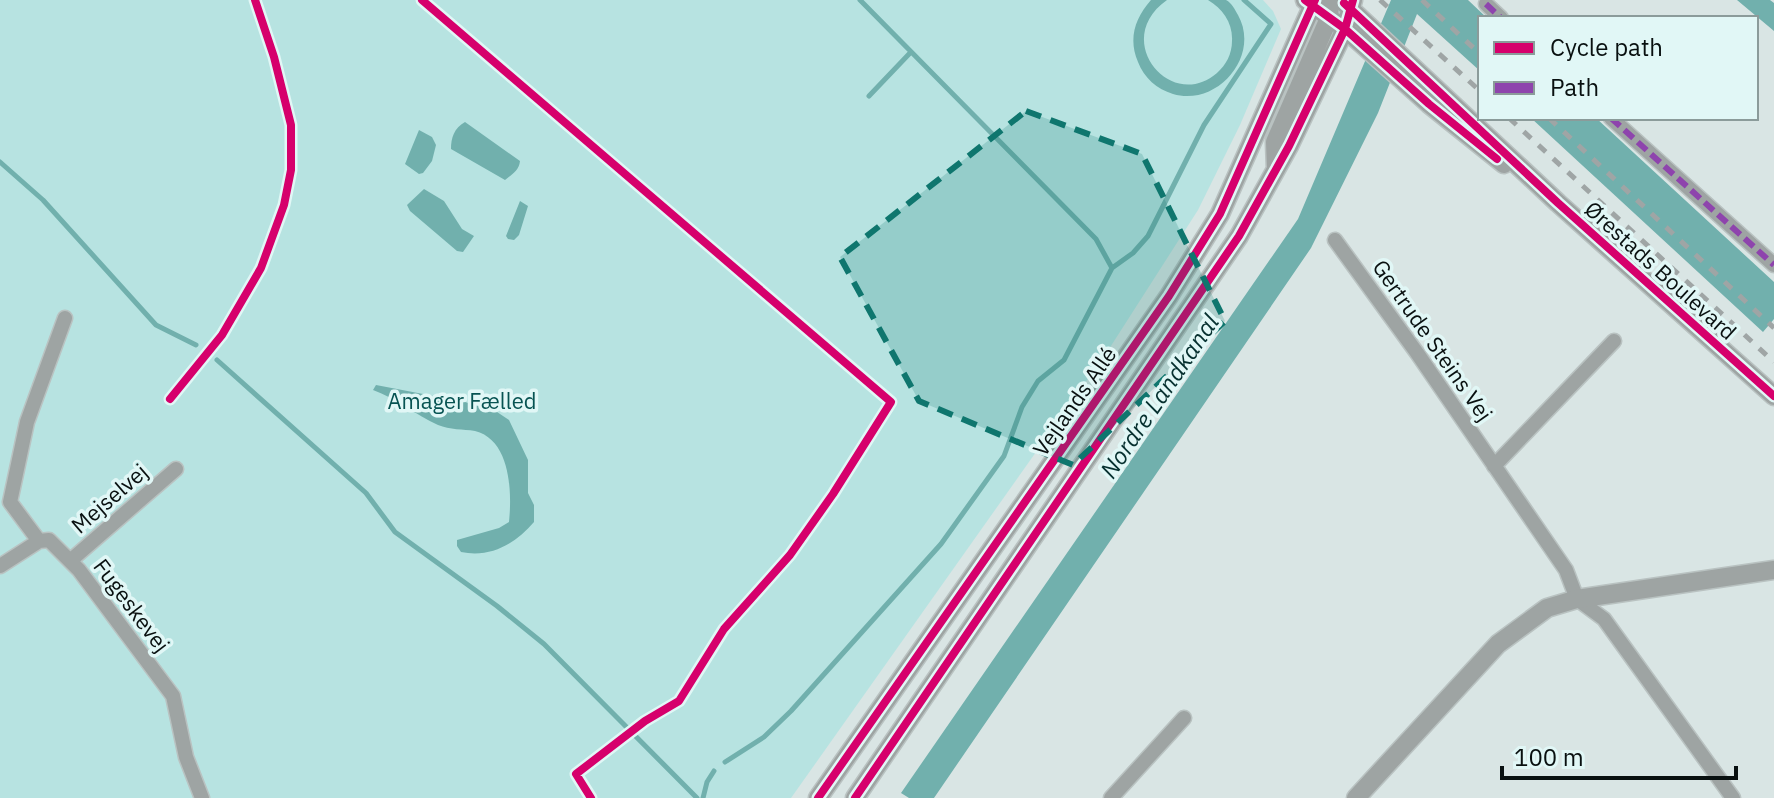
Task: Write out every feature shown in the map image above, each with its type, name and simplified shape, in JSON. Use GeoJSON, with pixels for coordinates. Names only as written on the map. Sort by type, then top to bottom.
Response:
{"type":"FeatureCollection","features":[{"type":"Feature","properties":{"kind":"street","name":"Ørestads Boulevard"},"geometry":{"type":"LineString","coordinates":[[1330,4],[1345,29],[1372,40]]}},
{"type":"Feature","properties":{"kind":"street","name":"Ørestads Boulevard"},"geometry":{"type":"LineString","coordinates":[[1330,4],[1407,72],[1473,141],[1558,203],[1774,396]]}},
{"type":"Feature","properties":{"kind":"street"},"geometry":{"type":"LineString","coordinates":[[1276,169],[1275,142],[1330,4]]}},
{"type":"Feature","properties":{"kind":"street","name":"Vejlands Allé"},"geometry":{"type":"LineString","coordinates":[[818,798],[1177,285],[1220,214],[1330,4]]}},
{"type":"Feature","properties":{"kind":"street"},"geometry":{"type":"LineString","coordinates":[[1486,4],[1499,16]]}},
{"type":"Feature","properties":{"kind":"street","name":"Vejlands Allé"},"geometry":{"type":"LineString","coordinates":[[855,798],[1230,249],[1276,169],[1345,29]]}},
{"type":"Feature","properties":{"kind":"street"},"geometry":{"type":"LineString","coordinates":[[1613,120],[1774,265]]}},
{"type":"Feature","properties":{"kind":"street","name":"Gertrude Steins Vej"},"geometry":{"type":"LineString","coordinates":[[1335,240],[1566,570],[1577,599]]}},
{"type":"Feature","properties":{"kind":"street"},"geometry":{"type":"LineString","coordinates":[[0,566],[39,541],[3,503],[27,422],[65,318]]}},
{"type":"Feature","properties":{"kind":"street"},"geometry":{"type":"LineString","coordinates":[[1494,466],[1614,341]]}},
{"type":"Feature","properties":{"kind":"street","name":"Mejselvej"},"geometry":{"type":"LineString","coordinates":[[70,561],[176,469]]}},
{"type":"Feature","properties":{"kind":"street","name":"Fugeskevej"},"geometry":{"type":"LineString","coordinates":[[39,541],[49,540],[70,561],[173,696],[186,757],[202,798]]}},
{"type":"Feature","properties":{"kind":"street"},"geometry":{"type":"LineString","coordinates":[[1356,798],[1498,644],[1547,608],[1577,599],[1774,570]]}},
{"type":"Feature","properties":{"kind":"street"},"geometry":{"type":"LineString","coordinates":[[1577,599],[1604,619],[1733,798]]}},
{"type":"Feature","properties":{"kind":"street"},"geometry":{"type":"LineString","coordinates":[[1111,798],[1184,718]]}},
{"type":"Feature","properties":{"kind":"street"},"geometry":{"type":"LineString","coordinates":[[831,798],[850,752]]}},
{"type":"Feature","properties":{"kind":"highlighted area"},"geometry":{"type":"Polygon","coordinates":[[[1026,111],[1142,154],[1225,321],[1073,465],[919,401],[840,257],[1026,111]]]}},
{"type":"Feature","properties":{"kind":"green space","name":"Amager Fælled"},"geometry":{"type":"Polygon","coordinates":[[[0,0],[1263,0],[1273,11],[1281,29],[1240,125],[1198,210],[1109,349],[791,798],[0,798],[0,0]]]}},
{"type":"Feature","properties":{"kind":"shaded area"},"geometry":{"type":"Polygon","coordinates":[[[1151,0],[1167,0],[1151,16],[1144,34],[1146,51],[1153,66],[1166,78],[1182,84],[1199,83],[1217,73],[1226,63],[1232,46],[1231,28],[1222,12],[1208,0],[1226,0],[1232,5],[1244,31],[1244,46],[1231,75],[1205,93],[1189,96],[1167,92],[1147,78],[1135,53],[1134,37],[1137,21],[1151,0]]]}},
{"type":"Feature","properties":{"kind":"shaded area","name":"Nordre Landkanal"},"geometry":{"type":"Polygon","coordinates":[[[1391,0],[1468,0],[1485,16],[1478,16],[1478,69],[1417,14],[1378,113],[1311,248],[934,798],[909,798],[901,793],[1298,219],[1391,0]]]}},
{"type":"Feature","properties":{"kind":"shaded area"},"geometry":{"type":"Polygon","coordinates":[[[1737,0],[1770,0],[1774,3],[1774,31],[1737,0]]]}},
{"type":"Feature","properties":{"kind":"shaded area"},"geometry":{"type":"Polygon","coordinates":[[[1533,120],[1598,120],[1774,282],[1774,319],[1763,332],[1533,120]]]}},
{"type":"Feature","properties":{"kind":"shaded area"},"geometry":{"type":"Polygon","coordinates":[[[465,122],[520,161],[515,172],[505,180],[451,149],[454,134],[465,122]]]}},
{"type":"Feature","properties":{"kind":"shaded area"},"geometry":{"type":"Polygon","coordinates":[[[419,130],[432,137],[436,145],[432,161],[419,174],[405,164],[419,130]]]}},
{"type":"Feature","properties":{"kind":"shaded area"},"geometry":{"type":"Polygon","coordinates":[[[424,189],[444,201],[462,229],[474,236],[463,252],[457,251],[410,211],[407,205],[424,189]]]}},
{"type":"Feature","properties":{"kind":"shaded area"},"geometry":{"type":"Polygon","coordinates":[[[520,201],[528,206],[519,235],[514,240],[508,239],[506,236],[520,201]]]}},
{"type":"Feature","properties":{"kind":"shaded area"},"geometry":{"type":"Polygon","coordinates":[[[376,385],[465,402],[497,412],[509,420],[528,460],[528,493],[534,505],[534,522],[502,548],[482,553],[461,552],[457,540],[509,522],[509,483],[502,456],[487,436],[438,425],[373,390],[376,385]]]}},
{"type":"Feature","properties":{"kind":"waterway"},"geometry":{"type":"LineString","coordinates":[[725,762],[764,737],[791,711],[941,544],[1004,456],[1022,407],[1038,381],[1064,360],[1112,268],[1096,239],[860,0]]}},
{"type":"Feature","properties":{"kind":"waterway"},"geometry":{"type":"LineString","coordinates":[[1112,268],[1133,253],[1148,236],[1204,125],[1271,24],[1244,0]]}},
{"type":"Feature","properties":{"kind":"waterway"},"geometry":{"type":"LineString","coordinates":[[869,96],[910,53]]}},
{"type":"Feature","properties":{"kind":"waterway"},"geometry":{"type":"LineString","coordinates":[[0,162],[43,200],[156,325],[196,345]]}},
{"type":"Feature","properties":{"kind":"waterway"},"geometry":{"type":"LineString","coordinates":[[217,360],[366,493],[395,532],[544,644],[697,798]]}},
{"type":"Feature","properties":{"kind":"waterway"},"geometry":{"type":"LineString","coordinates":[[703,798],[714,771]]}},
{"type":"Feature","properties":{"kind":"railway"},"geometry":{"type":"LineString","coordinates":[[1380,0],[1478,89]]}},
{"type":"Feature","properties":{"kind":"railway"},"geometry":{"type":"LineString","coordinates":[[1422,0],[1478,52]]}},
{"type":"Feature","properties":{"kind":"railway"},"geometry":{"type":"LineString","coordinates":[[1511,120],[1774,362]]}},
{"type":"Feature","properties":{"kind":"railway"},"geometry":{"type":"LineString","coordinates":[[1551,120],[1774,328]]}},
{"type":"Feature","properties":{"kind":"marked path"},"geometry":{"type":"LineString","coordinates":[[1486,4],[1499,16]]}},
{"type":"Feature","properties":{"kind":"marked path"},"geometry":{"type":"LineString","coordinates":[[1613,120],[1774,265]]}},
{"type":"Feature","properties":{"kind":"cycle path"},"geometry":{"type":"LineString","coordinates":[[170,399],[222,335],[261,268],[284,205],[291,170],[291,125],[274,57],[255,0]]}},
{"type":"Feature","properties":{"kind":"cycle path"},"geometry":{"type":"LineString","coordinates":[[422,0],[891,402],[790,555],[724,629],[679,701],[645,721],[576,774],[591,798]]}},
{"type":"Feature","properties":{"kind":"cycle path"},"geometry":{"type":"LineString","coordinates":[[1305,0],[1345,29],[1497,159]]}},
{"type":"Feature","properties":{"kind":"cycle path"},"geometry":{"type":"LineString","coordinates":[[818,798],[1169,296],[1220,214],[1315,0]]}},
{"type":"Feature","properties":{"kind":"cycle path"},"geometry":{"type":"LineString","coordinates":[[855,798],[1239,236],[1289,146],[1345,29],[1353,0]]}},
{"type":"Feature","properties":{"kind":"cycle path"},"geometry":{"type":"LineString","coordinates":[[1344,3],[1558,203],[1774,396]]}}]}
